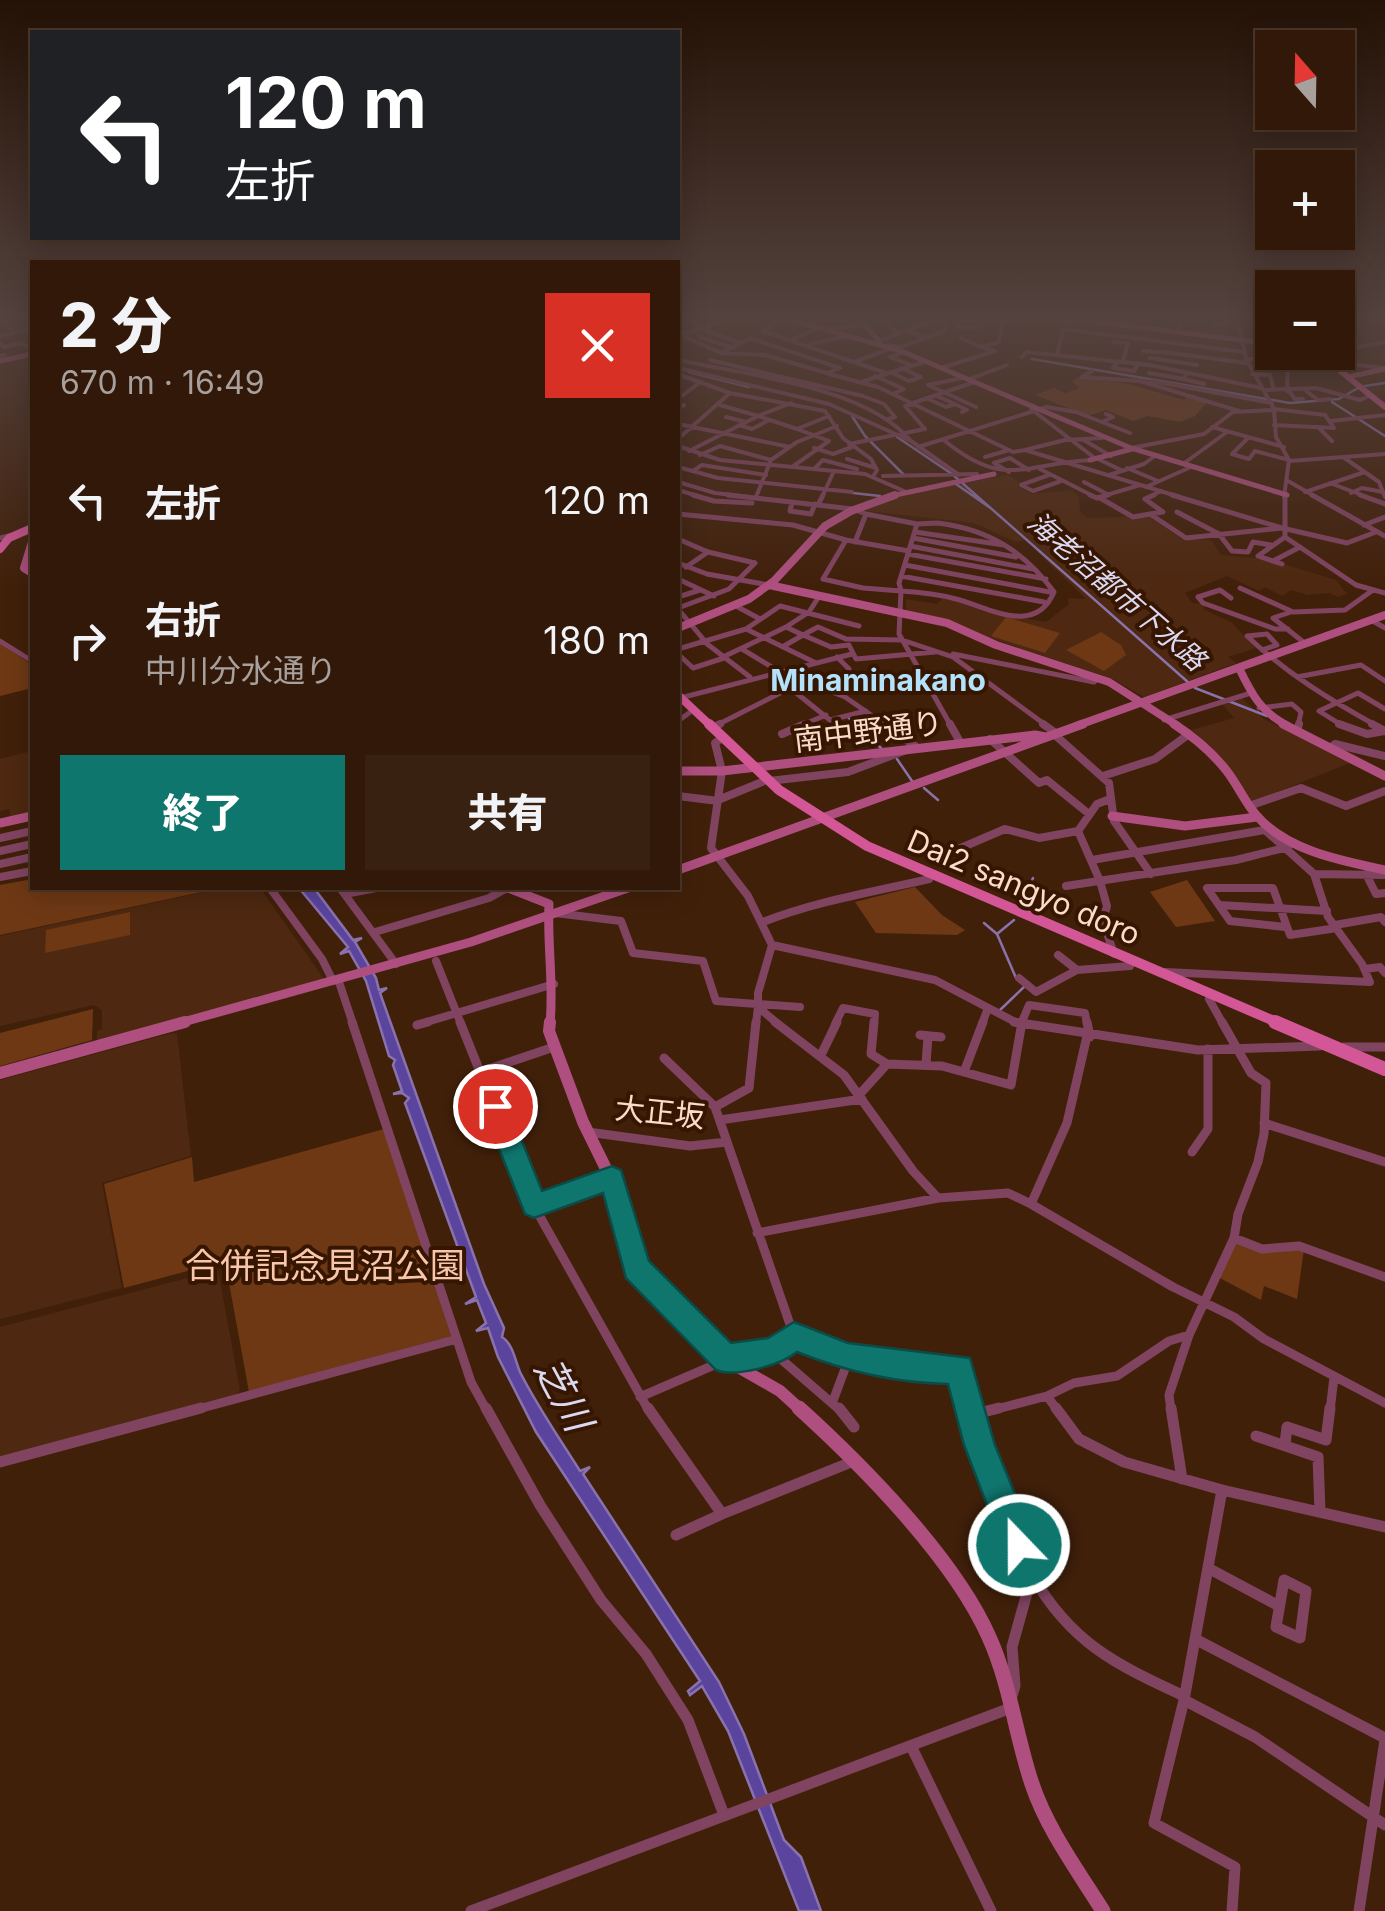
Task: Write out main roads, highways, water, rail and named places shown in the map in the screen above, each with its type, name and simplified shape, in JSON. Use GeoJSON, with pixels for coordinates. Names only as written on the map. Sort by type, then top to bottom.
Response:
{"type":"FeatureCollection","features":[{"type":"Feature","properties":{"kind":"main road"},"geometry":{"type":"LineString","coordinates":[[0,549],[30,529]]}},
{"type":"Feature","properties":{"kind":"main road","name":"Dai2 sangyo doro"},"geometry":{"type":"LineString","coordinates":[[680,699],[750,768]]}},
{"type":"Feature","properties":{"kind":"main road","name":"Dai2 sangyo doro"},"geometry":{"type":"LineString","coordinates":[[680,700],[718,741],[818,821],[929,879],[1385,1072]]}},
{"type":"Feature","properties":{"kind":"main road","name":"Dai2 sangyo doro"},"geometry":{"type":"LineString","coordinates":[[818,821],[894,859],[1385,1072]]}},
{"type":"Feature","properties":{"kind":"waterway"},"geometry":{"type":"LineString","coordinates":[[1342,408],[1385,436]]}},
{"type":"Feature","properties":{"kind":"waterway"},"geometry":{"type":"LineString","coordinates":[[852,416],[865,436],[904,475]]}},
{"type":"Feature","properties":{"kind":"waterway","name":"海老沼都市下水路"},"geometry":{"type":"LineString","coordinates":[[897,437],[952,474],[1189,683]]}},
{"type":"Feature","properties":{"kind":"waterway"},"geometry":{"type":"LineString","coordinates":[[956,484],[989,507]]}},
{"type":"Feature","properties":{"kind":"waterway"},"geometry":{"type":"LineString","coordinates":[[853,493],[880,496]]}},
{"type":"Feature","properties":{"kind":"waterway","name":"海老沼都市下水路"},"geometry":{"type":"LineString","coordinates":[[1195,688],[1267,716]]}},
{"type":"Feature","properties":{"kind":"waterway"},"geometry":{"type":"LineString","coordinates":[[848,717],[881,748]]}},
{"type":"Feature","properties":{"kind":"waterway"},"geometry":{"type":"LineString","coordinates":[[897,759],[912,781]]}},
{"type":"Feature","properties":{"kind":"waterway"},"geometry":{"type":"LineString","coordinates":[[924,788],[938,800]]}},
{"type":"Feature","properties":{"kind":"waterway"},"geometry":{"type":"LineString","coordinates":[[1021,907],[1033,878]]}},
{"type":"Feature","properties":{"kind":"waterway"},"geometry":{"type":"LineString","coordinates":[[997,934],[1014,920]]}},
{"type":"Feature","properties":{"kind":"waterway"},"geometry":{"type":"LineString","coordinates":[[984,923],[997,934]]}},
{"type":"Feature","properties":{"kind":"waterway"},"geometry":{"type":"LineString","coordinates":[[997,934],[1016,978]]}},
{"type":"Feature","properties":{"kind":"waterway"},"geometry":{"type":"LineString","coordinates":[[1000,1010],[1025,986]]}},
{"type":"Feature","properties":{"kind":"district","name":"Minaminakano"},"geometry":{"type":"Point","coordinates":[878,680]}},
{"type":"Feature","properties":{"kind":"park label","name":"合併記念見沼公園"},"geometry":{"type":"Point","coordinates":[325,1265]}},
{"type":"Feature","properties":{"kind":"water label","name":"芝川"},"geometry":{"type":"Point","coordinates":[564,1394]}}]}
